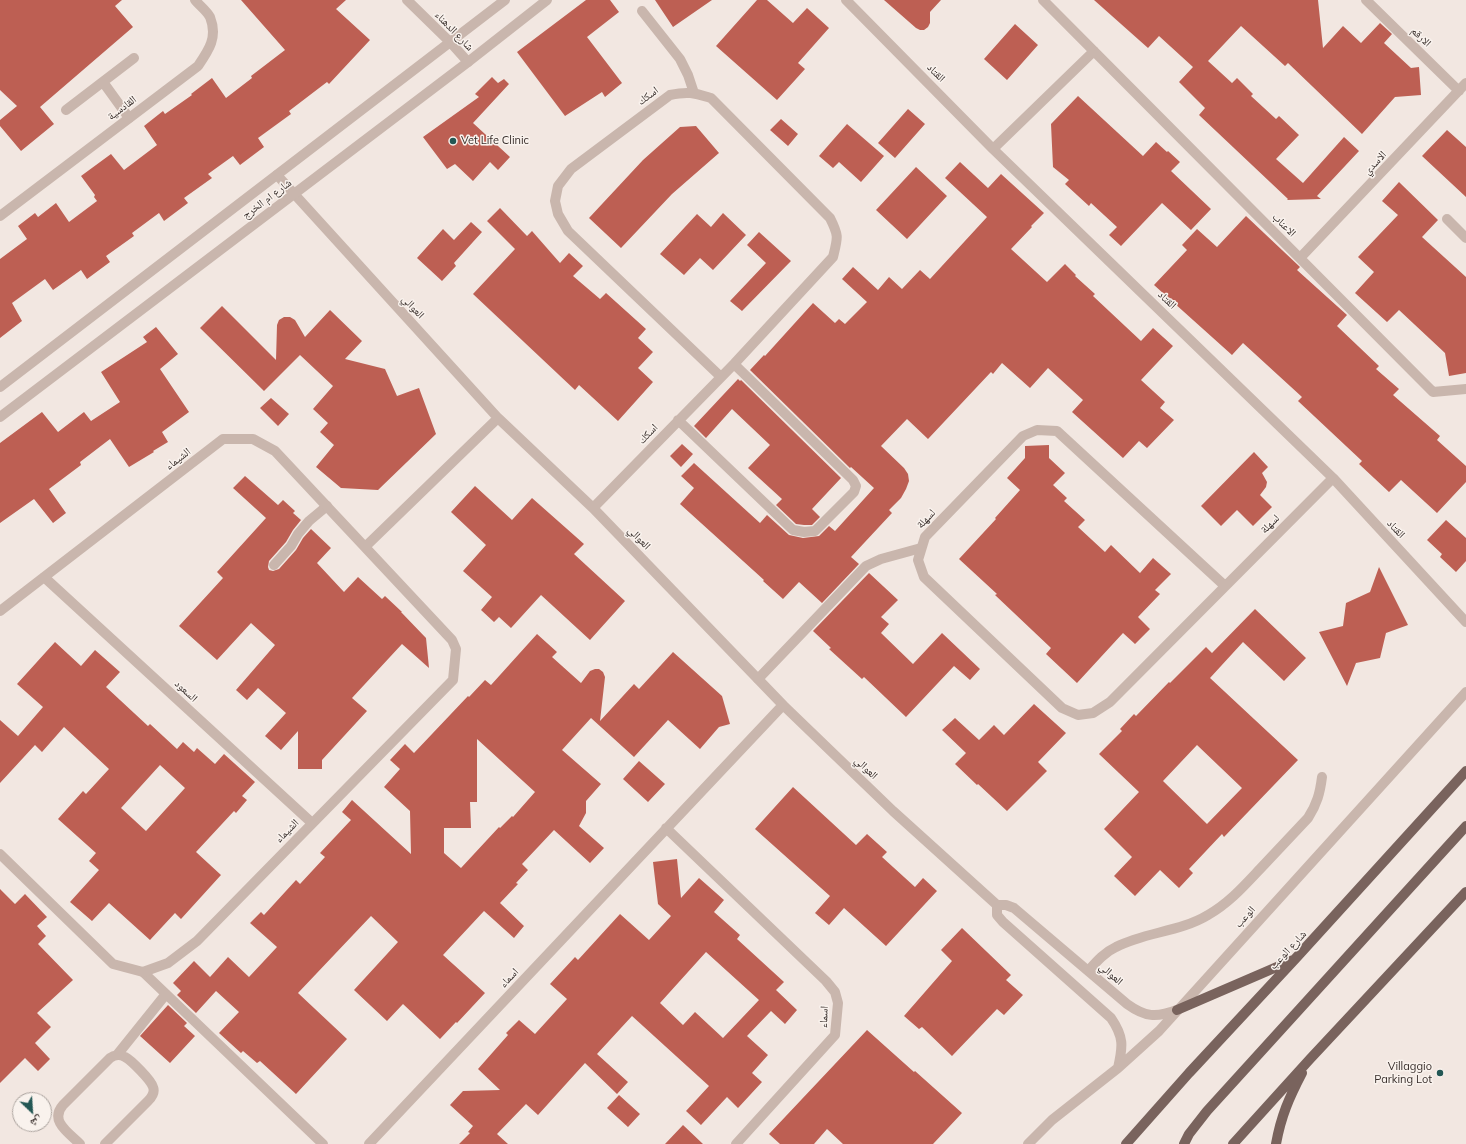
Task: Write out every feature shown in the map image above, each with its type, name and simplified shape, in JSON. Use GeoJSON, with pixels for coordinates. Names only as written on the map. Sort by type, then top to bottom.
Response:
{"type":"FeatureCollection","features":[{"type":"Feature","properties":{"kind":"main road","name":"شارع الوعب"},"geometry":{"type":"LineString","coordinates":[[1126,1144],[1466,771]]}},
{"type":"Feature","properties":{"kind":"main road"},"geometry":{"type":"LineString","coordinates":[[1184,1144],[1207,1111],[1466,826]]}},
{"type":"Feature","properties":{"kind":"main road"},"geometry":{"type":"LineString","coordinates":[[1233,1144],[1466,892]]}},
{"type":"Feature","properties":{"kind":"main road"},"geometry":{"type":"LineString","coordinates":[[1177,1010],[1296,958]]}},
{"type":"Feature","properties":{"kind":"main road"},"geometry":{"type":"LineString","coordinates":[[1276,1144],[1279,1125],[1287,1102],[1310,1059]]}},
{"type":"Feature","properties":{"kind":"street","name":"القادسية"},"geometry":{"type":"LineString","coordinates":[[0,216],[198,66],[210,49],[213,32],[209,16],[195,0]]}},
{"type":"Feature","properties":{"kind":"street","name":"شارع الدهناء"},"geometry":{"type":"LineString","coordinates":[[407,0],[451,43],[468,62]]}},
{"type":"Feature","properties":{"kind":"street","name":"شارع ام الخرج"},"geometry":{"type":"LineString","coordinates":[[0,387],[451,43],[505,0]]}},
{"type":"Feature","properties":{"kind":"street","name":"شارع ام الخرج"},"geometry":{"type":"LineString","coordinates":[[0,417],[468,62],[547,0]]}},
{"type":"Feature","properties":{"kind":"street","name":"القتاد"},"geometry":{"type":"LineString","coordinates":[[846,0],[993,149],[1333,478],[1466,622]]}},
{"type":"Feature","properties":{"kind":"street","name":"الاعناب"},"geometry":{"type":"LineString","coordinates":[[1043,0],[1433,392],[1466,389]]}},
{"type":"Feature","properties":{"kind":"street","name":"الارقم"},"geometry":{"type":"LineString","coordinates":[[1366,0],[1459,91]]}},
{"type":"Feature","properties":{"kind":"street"},"geometry":{"type":"LineString","coordinates":[[642,11],[680,59],[688,75],[694,93]]}},
{"type":"Feature","properties":{"kind":"street"},"geometry":{"type":"LineString","coordinates":[[993,149],[1094,51]]}},
{"type":"Feature","properties":{"kind":"street"},"geometry":{"type":"LineString","coordinates":[[66,110],[134,58]]}},
{"type":"Feature","properties":{"kind":"street"},"geometry":{"type":"LineString","coordinates":[[103,82],[129,118]]}},
{"type":"Feature","properties":{"kind":"street","name":"الاسدي"},"geometry":{"type":"LineString","coordinates":[[1300,258],[1466,83]]}},
{"type":"Feature","properties":{"kind":"street","name":"اسكك"},"geometry":{"type":"LineString","coordinates":[[593,508],[734,364],[833,257],[837,242],[837,232],[830,218],[711,98],[685,92],[670,95],[571,169],[558,186],[555,201],[558,214],[568,231],[721,377]]}},
{"type":"Feature","properties":{"kind":"street","name":"العوالي"},"geometry":{"type":"LineString","coordinates":[[277,175],[498,418],[593,508],[783,706],[893,811],[997,905],[997,915],[1003,922],[1111,1018],[1118,1029],[1122,1042],[1118,1068]]}},
{"type":"Feature","properties":{"kind":"street"},"geometry":{"type":"LineString","coordinates":[[1447,219],[1466,238]]}},
{"type":"Feature","properties":{"kind":"street"},"geometry":{"type":"LineString","coordinates":[[678,420],[793,530],[804,532],[815,531],[854,492],[856,486],[853,480],[734,364]]}},
{"type":"Feature","properties":{"kind":"street"},"geometry":{"type":"LineString","coordinates":[[365,547],[498,418]]}},
{"type":"Feature","properties":{"kind":"street","name":"لسهلة"},"geometry":{"type":"LineString","coordinates":[[1225,586],[1057,431],[1037,430],[1023,436],[925,537],[918,560],[924,577],[1062,708],[1078,715],[1093,713],[1110,702],[1333,478]]}},
{"type":"Feature","properties":{"kind":"street","name":"الشيماء"},"geometry":{"type":"LineString","coordinates":[[0,611],[223,439],[253,439],[275,450],[452,640],[456,649],[453,680],[197,940],[168,963],[143,972]]}},
{"type":"Feature","properties":{"kind":"street"},"geometry":{"type":"LineString","coordinates":[[274,565],[291,546],[298,534],[309,521],[327,506]]}},
{"type":"Feature","properties":{"kind":"street"},"geometry":{"type":"LineString","coordinates":[[758,679],[866,566],[880,559],[921,548]]}},
{"type":"Feature","properties":{"kind":"street","name":"السعود"},"geometry":{"type":"LineString","coordinates":[[44,577],[312,823]]}},
{"type":"Feature","properties":{"kind":"street","name":"الوعب"},"geometry":{"type":"LineString","coordinates":[[1028,1144],[1066,1108],[1139,1050],[1466,692]]}},
{"type":"Feature","properties":{"kind":"street","name":"اسماء"},"geometry":{"type":"LineString","coordinates":[[369,1144],[666,828],[783,706]]}},
{"type":"Feature","properties":{"kind":"street"},"geometry":{"type":"LineString","coordinates":[[1089,970],[1098,960],[1115,947],[1136,939],[1190,924],[1207,916],[1222,906],[1236,894],[1308,818],[1320,796],[1322,777]]}},
{"type":"Feature","properties":{"kind":"street","name":"اسماء"},"geometry":{"type":"LineString","coordinates":[[666,828],[826,981],[835,992],[838,1003],[835,1035],[736,1144]]}},
{"type":"Feature","properties":{"kind":"street"},"geometry":{"type":"LineString","coordinates":[[0,854],[112,964],[143,972],[323,1144]]}},
{"type":"Feature","properties":{"kind":"street","name":"العوالي"},"geometry":{"type":"LineString","coordinates":[[997,905],[1006,904],[1014,908],[1089,970],[1127,1004],[1138,1011],[1151,1015],[1165,1015],[1177,1010]]}},
{"type":"Feature","properties":{"kind":"street"},"geometry":{"type":"LineString","coordinates":[[80,1144],[60,1124],[58,1112],[63,1105],[107,1061],[113,1056],[117,1055],[166,994]]}},
{"type":"Feature","properties":{"kind":"street"},"geometry":{"type":"LineString","coordinates":[[105,1144],[153,1095],[153,1087],[149,1080],[128,1059],[121,1055],[117,1055]]}},
{"type":"Feature","properties":{"kind":"building"},"geometry":{"type":"Polygon","coordinates":[[[0,0],[122,0],[115,6],[133,27],[40,107],[54,124],[21,151],[0,126],[0,120],[17,106],[0,90],[0,0]]]}},
{"type":"Feature","properties":{"kind":"building"},"geometry":{"type":"Polygon","coordinates":[[[241,0],[346,0],[336,9],[370,40],[329,84],[327,82],[289,111],[291,114],[258,138],[264,147],[240,165],[233,156],[208,174],[212,178],[184,198],[188,203],[164,221],[159,213],[132,233],[134,236],[106,256],[110,262],[87,279],[81,270],[53,290],[45,279],[12,303],[22,321],[0,338],[0,259],[27,239],[18,226],[35,213],[38,217],[56,203],[69,222],[97,201],[94,197],[95,195],[81,176],[111,154],[124,170],[157,145],[144,126],[163,111],[165,114],[192,95],[191,94],[212,78],[226,98],[252,78],[251,76],[285,50],[241,0]]]}},
{"type":"Feature","properties":{"kind":"building"},"geometry":{"type":"Polygon","coordinates":[[[586,0],[610,0],[619,12],[587,37],[622,83],[605,97],[602,92],[565,116],[517,52],[586,0]]]}},
{"type":"Feature","properties":{"kind":"building"},"geometry":{"type":"Polygon","coordinates":[[[655,0],[712,0],[673,27],[655,0]]]}},
{"type":"Feature","properties":{"kind":"building"},"geometry":{"type":"Polygon","coordinates":[[[757,0],[767,0],[793,23],[807,8],[829,28],[798,63],[805,69],[777,100],[716,46],[757,0]]]}},
{"type":"Feature","properties":{"kind":"building"},"geometry":{"type":"Polygon","coordinates":[[[884,0],[941,0],[930,12],[930,23],[928,27],[924,30],[920,30],[884,0]]]}},
{"type":"Feature","properties":{"kind":"building"},"geometry":{"type":"Polygon","coordinates":[[[1094,0],[1318,0],[1323,48],[1343,26],[1361,43],[1380,23],[1392,34],[1384,43],[1411,68],[1419,67],[1421,95],[1395,97],[1362,134],[1288,63],[1285,66],[1241,26],[1208,61],[1232,83],[1237,78],[1253,94],[1251,96],[1276,119],[1279,116],[1299,135],[1276,159],[1303,183],[1344,137],[1359,151],[1317,196],[1321,199],[1287,200],[1288,199],[1199,115],[1205,108],[1179,82],[1193,67],[1159,36],[1148,48],[1094,0]]]}},
{"type":"Feature","properties":{"kind":"building"},"geometry":{"type":"Polygon","coordinates":[[[1015,24],[1038,45],[1007,80],[984,59],[1015,24]]]}},
{"type":"Feature","properties":{"kind":"building"},"geometry":{"type":"Polygon","coordinates":[[[492,77],[498,83],[504,79],[509,84],[473,123],[510,157],[498,170],[490,162],[473,181],[455,164],[447,169],[423,137],[479,97],[475,94],[492,77]]]}},
{"type":"Feature","properties":{"kind":"building"},"geometry":{"type":"Polygon","coordinates":[[[1078,96],[1143,156],[1156,142],[1180,162],[1171,171],[1211,209],[1191,230],[1162,203],[1121,246],[1109,235],[1117,227],[1091,203],[1089,206],[1065,184],[1069,180],[1053,167],[1051,124],[1078,96]]]}},
{"type":"Feature","properties":{"kind":"building"},"geometry":{"type":"Polygon","coordinates":[[[908,109],[925,124],[895,158],[878,143],[908,109]]]}},
{"type":"Feature","properties":{"kind":"building"},"geometry":{"type":"Polygon","coordinates":[[[781,119],[798,134],[788,146],[770,130],[781,119]]]}},
{"type":"Feature","properties":{"kind":"building"},"geometry":{"type":"Polygon","coordinates":[[[847,124],[884,156],[861,182],[839,162],[833,168],[819,156],[847,124]]]}},
{"type":"Feature","properties":{"kind":"building"},"geometry":{"type":"Polygon","coordinates":[[[696,126],[719,153],[672,194],[621,248],[589,218],[643,160],[680,127],[696,126]]]}},
{"type":"Feature","properties":{"kind":"building"},"geometry":{"type":"Polygon","coordinates":[[[1447,130],[1466,147],[1466,197],[1422,156],[1447,130]]]}},
{"type":"Feature","properties":{"kind":"building"},"geometry":{"type":"Polygon","coordinates":[[[960,162],[988,188],[1001,174],[1044,213],[1011,249],[1047,282],[1065,264],[1076,275],[1075,276],[1095,294],[1093,296],[1141,341],[1153,328],[1173,346],[1141,380],[1165,402],[1160,408],[1174,420],[1147,448],[1139,441],[1123,458],[1072,412],[1083,400],[1048,368],[1030,388],[1002,363],[993,374],[991,372],[928,439],[907,419],[881,446],[904,468],[908,474],[909,481],[906,489],[901,498],[889,510],[892,513],[851,557],[859,564],[822,603],[799,582],[783,599],[680,504],[694,488],[681,476],[694,463],[760,523],[767,515],[789,535],[803,538],[819,536],[829,526],[835,531],[874,488],[851,467],[850,468],[750,370],[764,355],[765,356],[813,303],[835,323],[839,319],[845,324],[867,302],[842,279],[853,267],[878,290],[889,277],[902,289],[920,270],[930,279],[987,217],[945,178],[960,162]]]}},
{"type":"Feature","properties":{"kind":"building"},"geometry":{"type":"Polygon","coordinates":[[[916,167],[947,196],[907,239],[876,210],[916,167]]]}},
{"type":"Feature","properties":{"kind":"building"},"geometry":{"type":"Polygon","coordinates":[[[1399,182],[1438,220],[1422,237],[1466,277],[1466,373],[1449,376],[1445,353],[1399,310],[1387,322],[1355,293],[1374,272],[1358,257],[1398,215],[1382,201],[1399,182]]]}},
{"type":"Feature","properties":{"kind":"building"},"geometry":{"type":"Polygon","coordinates":[[[500,208],[527,236],[532,231],[560,263],[569,253],[583,266],[573,276],[600,299],[606,293],[646,329],[638,338],[653,352],[638,368],[653,382],[618,421],[579,385],[575,390],[473,294],[515,249],[487,221],[500,208]]]}},
{"type":"Feature","properties":{"kind":"building"},"geometry":{"type":"Polygon","coordinates":[[[723,213],[746,235],[713,270],[700,258],[684,275],[660,254],[697,214],[711,227],[723,213]]]}},
{"type":"Feature","properties":{"kind":"building"},"geometry":{"type":"Polygon","coordinates":[[[1246,216],[1300,267],[1297,270],[1347,315],[1337,326],[1379,366],[1376,369],[1399,389],[1393,395],[1440,436],[1437,440],[1466,466],[1466,482],[1437,513],[1401,480],[1389,492],[1359,464],[1362,461],[1298,401],[1302,397],[1243,343],[1232,355],[1154,285],[1187,250],[1182,245],[1197,229],[1217,247],[1246,216]]]}},
{"type":"Feature","properties":{"kind":"building"},"geometry":{"type":"Polygon","coordinates":[[[471,222],[482,232],[454,263],[456,266],[442,281],[417,258],[443,229],[454,240],[471,222]]]}},
{"type":"Feature","properties":{"kind":"building"},"geometry":{"type":"Polygon","coordinates":[[[759,232],[791,261],[742,311],[730,301],[766,263],[747,245],[759,232]]]}},
{"type":"Feature","properties":{"kind":"building"},"geometry":{"type":"Polygon","coordinates":[[[222,306],[276,360],[277,325],[279,320],[284,317],[290,317],[295,320],[305,337],[330,310],[362,341],[345,359],[385,369],[397,396],[419,388],[436,434],[378,490],[341,488],[316,467],[334,445],[320,432],[328,423],[313,409],[333,386],[300,355],[264,391],[200,328],[222,306]]]}},
{"type":"Feature","properties":{"kind":"building"},"geometry":{"type":"Polygon","coordinates":[[[156,327],[178,354],[160,369],[189,412],[162,432],[168,442],[129,467],[110,439],[80,462],[81,465],[49,489],[66,513],[53,523],[34,499],[0,523],[0,443],[42,412],[58,432],[84,412],[91,421],[120,402],[101,372],[147,342],[143,337],[156,327]]]}},
{"type":"Feature","properties":{"kind":"building"},"geometry":{"type":"Polygon","coordinates":[[[738,379],[740,381],[741,380],[841,478],[812,509],[820,517],[812,525],[796,524],[776,505],[782,499],[748,468],[770,445],[732,409],[706,438],[694,426],[738,379]]]}},
{"type":"Feature","properties":{"kind":"building"},"geometry":{"type":"Polygon","coordinates":[[[271,398],[289,414],[278,426],[260,408],[271,398]]]}},
{"type":"Feature","properties":{"kind":"building"},"geometry":{"type":"Polygon","coordinates":[[[682,444],[693,454],[681,467],[670,456],[682,444]]]}},
{"type":"Feature","properties":{"kind":"building"},"geometry":{"type":"Polygon","coordinates":[[[1049,445],[1049,458],[1065,473],[1053,485],[1067,498],[1064,501],[1085,520],[1078,527],[1105,552],[1111,545],[1140,573],[1153,558],[1171,574],[1155,590],[1160,594],[1138,617],[1150,629],[1135,644],[1123,633],[1077,683],[1046,654],[1051,648],[995,595],[997,594],[959,559],[996,519],[995,518],[1020,490],[1007,478],[1025,458],[1025,446],[1049,445]]]}},
{"type":"Feature","properties":{"kind":"building"},"geometry":{"type":"Polygon","coordinates":[[[1254,452],[1268,467],[1262,473],[1267,482],[1266,487],[1260,495],[1272,507],[1253,526],[1237,510],[1221,526],[1201,506],[1254,452]]]}},
{"type":"Feature","properties":{"kind":"building"},"geometry":{"type":"Polygon","coordinates":[[[245,476],[278,505],[283,500],[295,511],[293,513],[301,520],[286,542],[269,561],[269,570],[273,571],[279,569],[296,550],[303,538],[311,529],[331,548],[317,563],[344,592],[358,577],[382,599],[385,596],[426,638],[429,668],[402,644],[352,698],[367,711],[322,760],[322,769],[298,769],[298,731],[281,750],[265,736],[286,713],[258,688],[247,700],[236,690],[275,645],[251,623],[217,660],[179,626],[223,578],[217,572],[266,518],[233,488],[245,476]]]}},
{"type":"Feature","properties":{"kind":"building"},"geometry":{"type":"Polygon","coordinates":[[[475,486],[512,520],[532,498],[584,544],[574,554],[625,601],[590,640],[541,595],[511,628],[499,617],[494,622],[481,610],[492,597],[463,571],[486,545],[451,512],[475,486]]]}},
{"type":"Feature","properties":{"kind":"building"},"geometry":{"type":"Polygon","coordinates":[[[1446,520],[1466,538],[1466,561],[1456,572],[1440,557],[1442,554],[1427,540],[1446,520]]]}},
{"type":"Feature","properties":{"kind":"building"},"geometry":{"type":"Polygon","coordinates":[[[1379,567],[1408,625],[1386,633],[1380,658],[1356,663],[1347,686],[1319,632],[1343,626],[1346,603],[1370,592],[1379,567]]]}},
{"type":"Feature","properties":{"kind":"building"},"geometry":{"type":"Polygon","coordinates":[[[869,573],[898,600],[881,617],[889,624],[881,633],[913,664],[942,633],[980,669],[970,680],[954,666],[906,717],[864,677],[862,679],[829,649],[831,648],[813,631],[869,573]]]}},
{"type":"Feature","properties":{"kind":"building"},"geometry":{"type":"Polygon","coordinates":[[[1255,609],[1306,658],[1284,681],[1243,642],[1210,678],[1298,760],[1224,837],[1222,834],[1189,869],[1193,873],[1179,888],[1160,870],[1135,896],[1114,876],[1132,857],[1104,829],[1139,792],[1099,754],[1122,731],[1120,729],[1134,714],[1136,716],[1206,647],[1212,653],[1255,609]],[[1197,745],[1163,781],[1207,824],[1242,788],[1197,745]]]}},
{"type":"Feature","properties":{"kind":"building"},"geometry":{"type":"Polygon","coordinates":[[[537,634],[557,652],[552,657],[581,683],[590,671],[599,669],[603,672],[605,677],[600,721],[634,684],[639,689],[673,652],[722,696],[730,724],[719,727],[700,749],[668,720],[634,757],[591,718],[562,750],[601,784],[586,801],[586,813],[579,826],[604,848],[590,863],[554,830],[522,864],[528,870],[516,883],[518,884],[500,903],[524,926],[514,938],[484,911],[443,955],[485,993],[440,1039],[403,1004],[387,1021],[354,990],[398,942],[371,916],[298,993],[347,1039],[296,1094],[260,1061],[257,1063],[243,1051],[241,1053],[219,1033],[239,1012],[216,991],[196,1013],[177,995],[181,991],[173,983],[194,961],[210,977],[228,957],[249,977],[277,947],[250,923],[261,912],[264,915],[296,880],[300,884],[325,857],[320,853],[351,820],[342,812],[352,800],[411,854],[410,811],[384,787],[400,769],[390,760],[405,744],[414,753],[485,680],[491,685],[537,634]],[[477,739],[477,802],[470,802],[471,828],[444,828],[444,853],[461,868],[499,827],[500,828],[512,816],[513,817],[535,792],[477,739]]]}},
{"type":"Feature","properties":{"kind":"building"},"geometry":{"type":"Polygon","coordinates":[[[55,642],[81,666],[95,650],[120,672],[106,687],[148,726],[150,724],[177,749],[183,742],[194,752],[197,748],[215,764],[224,754],[255,782],[242,796],[247,800],[236,813],[234,811],[196,852],[221,875],[181,919],[175,913],[150,940],[109,903],[92,921],[70,902],[99,870],[89,861],[96,853],[58,819],[83,791],[86,794],[109,769],[64,727],[42,752],[35,745],[0,783],[0,720],[18,736],[43,707],[17,684],[55,642]],[[160,765],[121,808],[146,831],[185,788],[160,765]]]}},
{"type":"Feature","properties":{"kind":"building"},"geometry":{"type":"Polygon","coordinates":[[[1034,704],[1066,733],[1038,762],[1047,771],[1007,811],[955,764],[966,753],[942,730],[955,718],[979,740],[994,725],[1004,735],[1034,704]]]}},
{"type":"Feature","properties":{"kind":"building"},"geometry":{"type":"Polygon","coordinates":[[[639,761],[665,784],[648,802],[623,779],[639,761]]]}},
{"type":"Feature","properties":{"kind":"building"},"geometry":{"type":"Polygon","coordinates":[[[793,787],[856,845],[867,834],[887,852],[882,857],[915,887],[923,878],[937,891],[886,946],[844,908],[829,925],[815,913],[830,896],[755,829],[793,787]]]}},
{"type":"Feature","properties":{"kind":"building"},"geometry":{"type":"Polygon","coordinates":[[[677,859],[681,898],[699,878],[724,900],[714,912],[740,935],[737,939],[784,982],[776,990],[797,1010],[785,1024],[771,1011],[747,1036],[768,1055],[752,1073],[762,1082],[738,1108],[727,1097],[701,1125],[686,1111],[709,1086],[632,1016],[597,1054],[628,1082],[617,1094],[585,1063],[538,1115],[526,1104],[497,1134],[508,1144],[459,1144],[470,1133],[468,1132],[473,1126],[450,1105],[463,1091],[500,1090],[478,1069],[508,1035],[506,1033],[519,1020],[535,1034],[567,999],[550,984],[575,957],[578,960],[620,914],[649,940],[671,916],[658,904],[653,862],[677,859]],[[706,952],[660,1003],[683,1025],[695,1012],[723,1038],[759,1000],[706,952]]]}},
{"type":"Feature","properties":{"kind":"building"},"geometry":{"type":"Polygon","coordinates":[[[0,889],[15,904],[25,894],[47,917],[37,926],[46,936],[38,944],[73,980],[37,1013],[51,1027],[35,1043],[50,1059],[38,1071],[25,1058],[0,1083],[0,889]]]}},
{"type":"Feature","properties":{"kind":"building"},"geometry":{"type":"Polygon","coordinates":[[[962,928],[1011,975],[1006,980],[1023,995],[1004,1015],[997,1009],[952,1056],[922,1027],[919,1029],[904,1016],[952,961],[941,950],[962,928]]]}},
{"type":"Feature","properties":{"kind":"building"},"geometry":{"type":"Polygon","coordinates":[[[168,1005],[187,1023],[184,1026],[195,1036],[170,1063],[140,1036],[168,1005]]]}},
{"type":"Feature","properties":{"kind":"building"},"geometry":{"type":"Polygon","coordinates":[[[867,1030],[962,1113],[933,1144],[843,1144],[827,1129],[814,1144],[780,1144],[769,1134],[867,1030]]]}},
{"type":"Feature","properties":{"kind":"building"},"geometry":{"type":"Polygon","coordinates":[[[619,1095],[640,1114],[628,1127],[607,1108],[619,1095]]]}},
{"type":"Feature","properties":{"kind":"building"},"geometry":{"type":"Polygon","coordinates":[[[683,1125],[703,1144],[665,1144],[683,1125]]]}},
{"type":"Feature","properties":{"kind":"place","name":"Vet Life Clinic"},"geometry":{"type":"Point","coordinates":[453,141]}},
{"type":"Feature","properties":{"kind":"place","name":"Villaggio Parking Lot"},"geometry":{"type":"Point","coordinates":[1440,1073]}}]}
